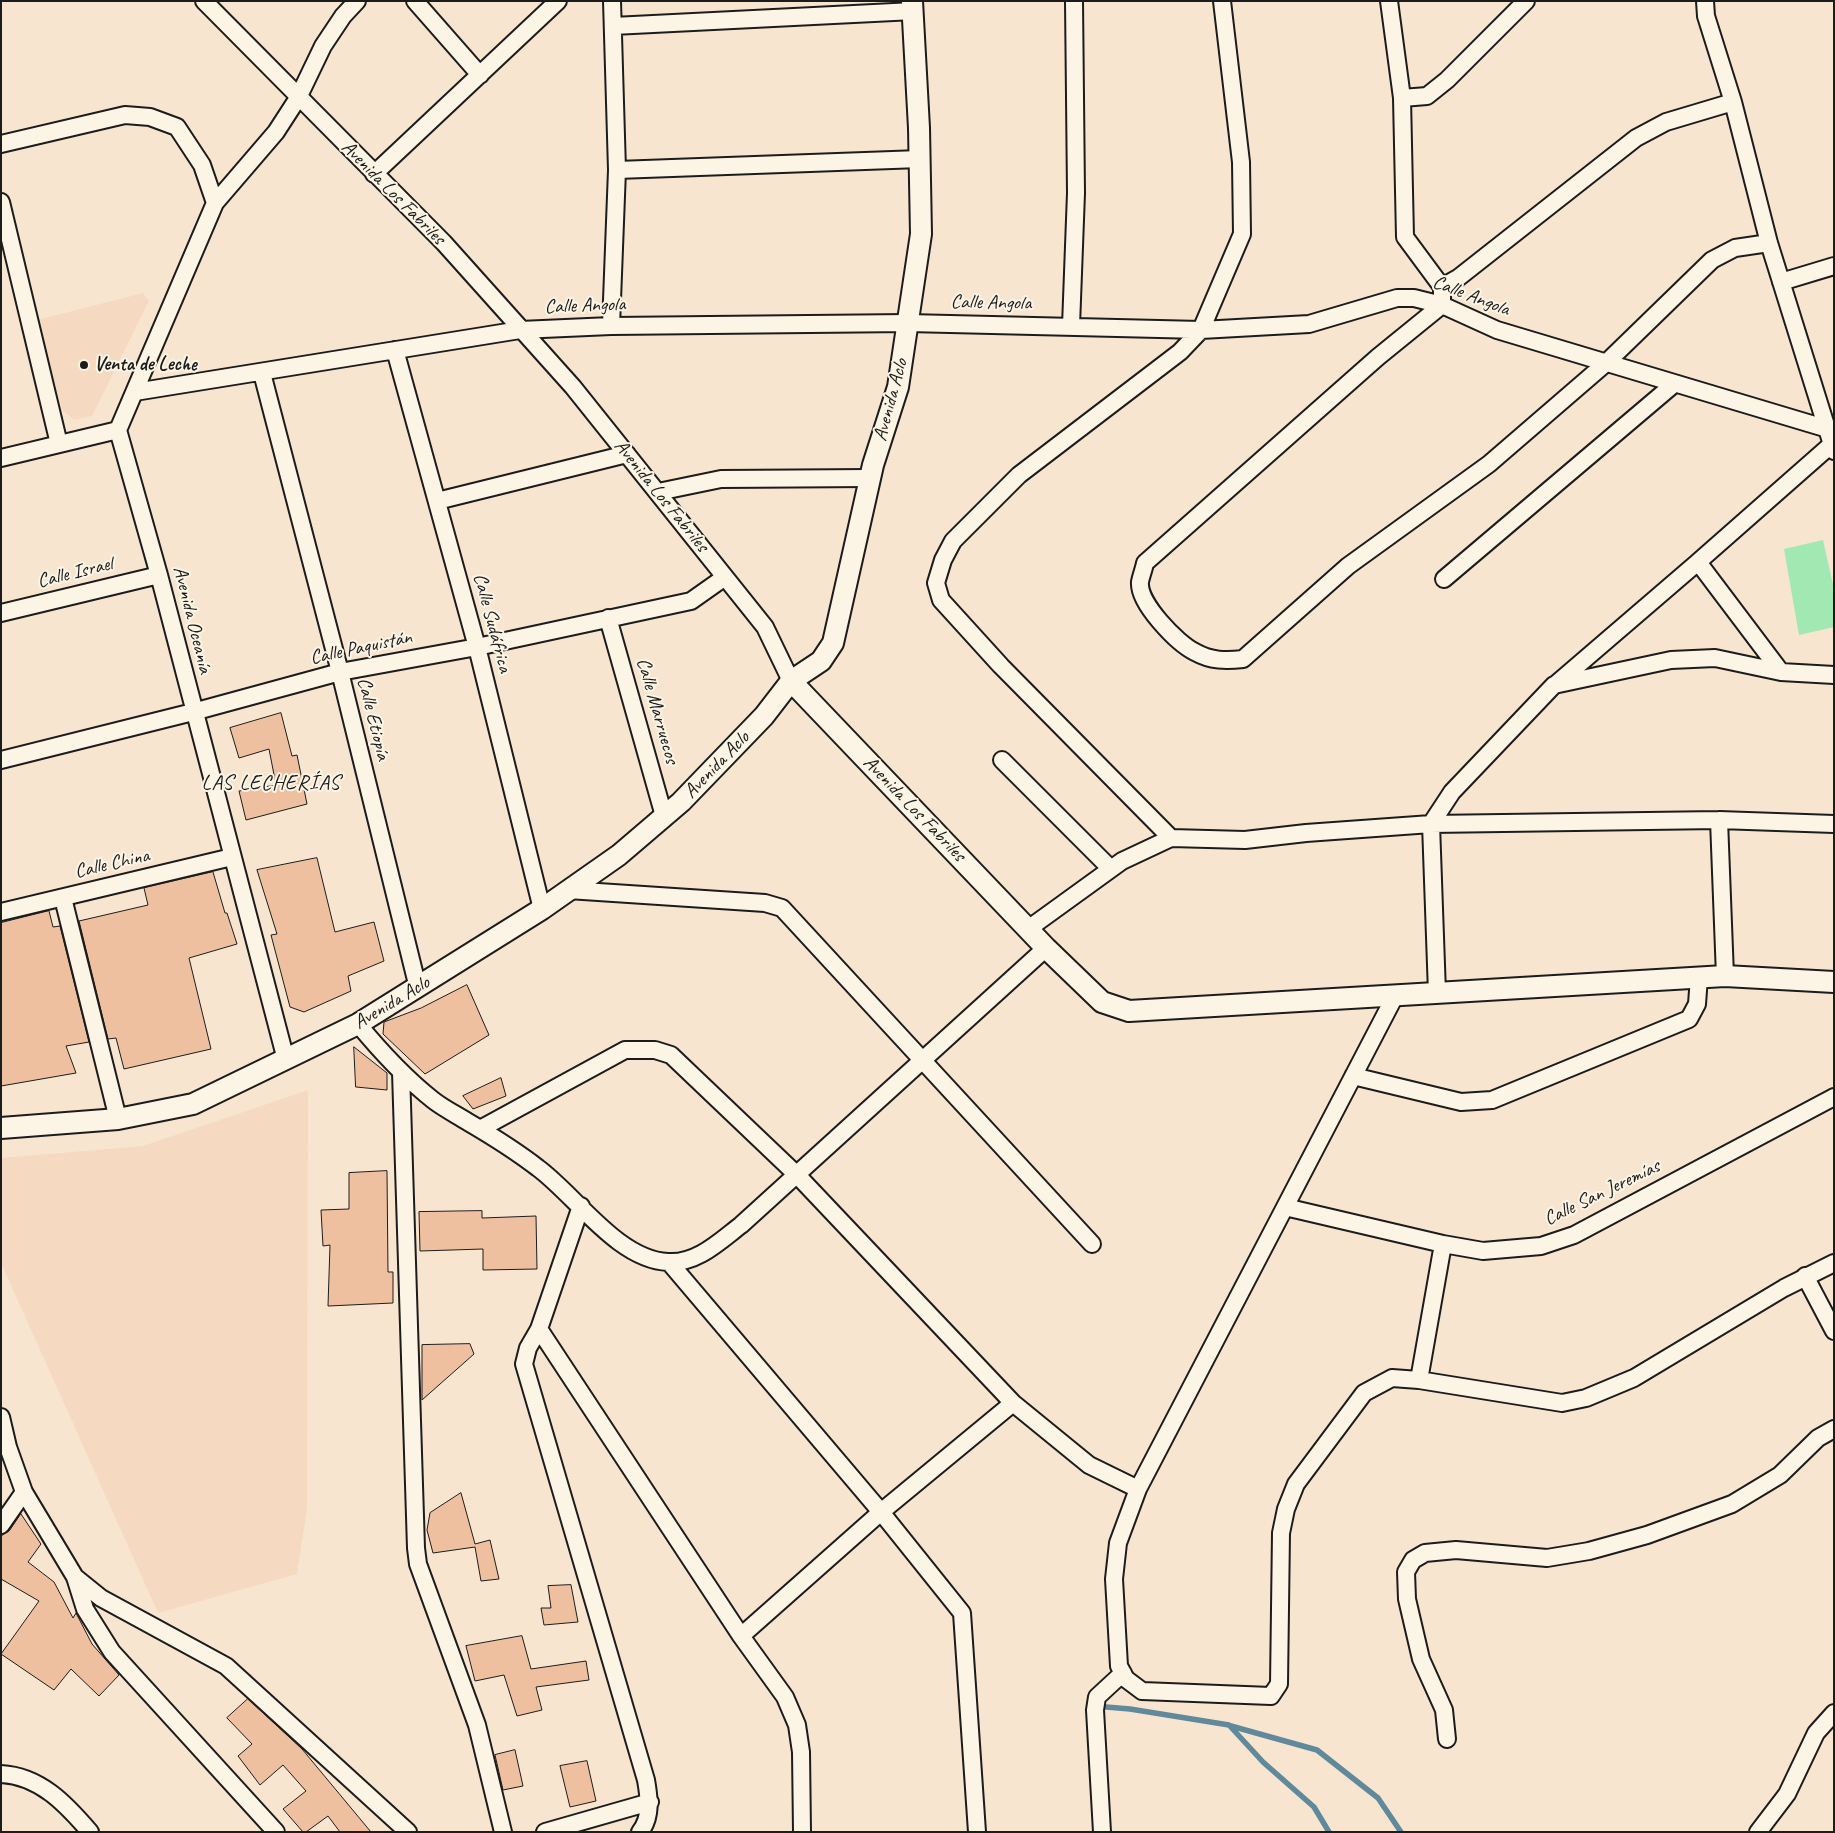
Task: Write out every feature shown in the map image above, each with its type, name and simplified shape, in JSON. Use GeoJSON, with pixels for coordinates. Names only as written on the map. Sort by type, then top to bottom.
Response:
{"type":"FeatureCollection","features":[{"type":"Feature","properties":{"kind":"street","name":"Avenida Los Fabriles"},"geometry":{"type":"LineString","coordinates":[[204,1],[298,98],[444,243],[573,387],[658,492],[765,627],[792,681],[1046,948],[1102,1002],[1129,1011],[1396,996]]}},
{"type":"Feature","properties":{"kind":"street"},"geometry":{"type":"LineString","coordinates":[[1,458],[118,430],[215,203],[276,132],[298,98],[323,46],[343,16],[357,1]]}},
{"type":"Feature","properties":{"kind":"street"},"geometry":{"type":"LineString","coordinates":[[415,1],[480,75]]}},
{"type":"Feature","properties":{"kind":"street"},"geometry":{"type":"LineString","coordinates":[[374,174],[558,1]]}},
{"type":"Feature","properties":{"kind":"street"},"geometry":{"type":"LineString","coordinates":[[611,326],[617,170],[612,1]]}},
{"type":"Feature","properties":{"kind":"street"},"geometry":{"type":"LineString","coordinates":[[1070,326],[1076,193],[1074,1]]}},
{"type":"Feature","properties":{"kind":"street"},"geometry":{"type":"LineString","coordinates":[[1170,838],[1001,666],[941,600],[936,583],[943,560],[953,540],[1019,475],[1180,352],[1201,330],[1242,234],[1241,162],[1222,1]]}},
{"type":"Feature","properties":{"kind":"street"},"geometry":{"type":"LineString","coordinates":[[1389,1],[1402,98],[1405,237],[1442,287],[1442,304],[1378,357],[1145,563],[1140,583],[1145,602],[1168,630],[1194,652],[1223,662],[1243,659],[1348,566],[1489,464],[1606,363],[1712,260],[1735,248],[1768,243]]}},
{"type":"Feature","properties":{"kind":"street"},"geometry":{"type":"LineString","coordinates":[[1402,98],[1426,96],[1447,80],[1526,1]]}},
{"type":"Feature","properties":{"kind":"street"},"geometry":{"type":"LineString","coordinates":[[1438,993],[1431,824],[1452,792],[1554,685],[1698,562],[1831,441],[1768,243],[1733,102],[1706,16],[1705,1]]}},
{"type":"Feature","properties":{"kind":"street"},"geometry":{"type":"LineString","coordinates":[[613,26],[913,6]]}},
{"type":"Feature","properties":{"kind":"street","name":"Avenida Aclo"},"geometry":{"type":"LineString","coordinates":[[1,1128],[118,1119],[194,1104],[358,1024],[542,909],[619,855],[681,802],[764,716],[792,681],[821,662],[833,643],[870,478],[898,387],[921,234],[920,159],[913,6]]}},
{"type":"Feature","properties":{"kind":"street"},"geometry":{"type":"LineString","coordinates":[[1442,287],[1458,278],[1636,138],[1666,122],[1733,102]]}},
{"type":"Feature","properties":{"kind":"street"},"geometry":{"type":"LineString","coordinates":[[1,144],[125,115],[150,117],[177,127],[202,165],[215,203]]}},
{"type":"Feature","properties":{"kind":"street"},"geometry":{"type":"LineString","coordinates":[[617,170],[920,159]]}},
{"type":"Feature","properties":{"kind":"street"},"geometry":{"type":"LineString","coordinates":[[1,202],[59,444]]}},
{"type":"Feature","properties":{"kind":"street"},"geometry":{"type":"LineString","coordinates":[[1781,282],[1834,266]]}},
{"type":"Feature","properties":{"kind":"street","name":"Calle Angola"},"geometry":{"type":"LineString","coordinates":[[134,392],[262,373],[520,330],[611,326],[908,323],[1201,330],[1310,324],[1397,298],[1414,298],[1442,304],[1497,330],[1674,384],[1831,441]]}},
{"type":"Feature","properties":{"kind":"street","name":"Calle Sudáfrica"},"geometry":{"type":"LineString","coordinates":[[395,350],[477,647],[542,909]]}},
{"type":"Feature","properties":{"kind":"street","name":"Calle Etiopía"},"geometry":{"type":"LineString","coordinates":[[262,373],[340,672],[418,988]]}},
{"type":"Feature","properties":{"kind":"street"},"geometry":{"type":"LineString","coordinates":[[1444,579],[1674,384]]}},
{"type":"Feature","properties":{"kind":"street","name":"Avenida Oceanía"},"geometry":{"type":"LineString","coordinates":[[118,430],[286,1060]]}},
{"type":"Feature","properties":{"kind":"street"},"geometry":{"type":"LineString","coordinates":[[437,501],[627,454]]}},
{"type":"Feature","properties":{"kind":"street"},"geometry":{"type":"LineString","coordinates":[[658,492],[721,479],[870,478]]}},
{"type":"Feature","properties":{"kind":"street"},"geometry":{"type":"LineString","coordinates":[[1698,562],[1781,672]]}},
{"type":"Feature","properties":{"kind":"street","name":"Calle Israel"},"geometry":{"type":"LineString","coordinates":[[1,613],[158,575]]}},
{"type":"Feature","properties":{"kind":"street","name":"Calle Paquistán"},"geometry":{"type":"LineString","coordinates":[[1,760],[194,712],[340,672],[477,647],[690,601],[725,577]]}},
{"type":"Feature","properties":{"kind":"street","name":"Calle Marruecos"},"geometry":{"type":"LineString","coordinates":[[608,618],[664,816]]}},
{"type":"Feature","properties":{"kind":"street"},"geometry":{"type":"LineString","coordinates":[[1554,685],[1671,660],[1715,658],[1781,672],[1834,675]]}},
{"type":"Feature","properties":{"kind":"street"},"geometry":{"type":"LineString","coordinates":[[1002,760],[1111,869]]}},
{"type":"Feature","properties":{"kind":"street"},"geometry":{"type":"LineString","coordinates":[[1028,929],[1122,861],[1170,838],[1245,840],[1306,833],[1431,824],[1719,820],[1834,824]]}},
{"type":"Feature","properties":{"kind":"street"},"geometry":{"type":"LineString","coordinates":[[1719,820],[1725,976]]}},
{"type":"Feature","properties":{"kind":"street","name":"Calle China"},"geometry":{"type":"LineString","coordinates":[[1,912],[232,857]]}},
{"type":"Feature","properties":{"kind":"street"},"geometry":{"type":"LineString","coordinates":[[568,890],[765,903],[782,908],[1092,1244]]}},
{"type":"Feature","properties":{"kind":"street"},"geometry":{"type":"LineString","coordinates":[[63,898],[118,1119]]}},
{"type":"Feature","properties":{"kind":"street"},"geometry":{"type":"LineString","coordinates":[[692,1289],[694,1264],[702,1255],[741,1225],[798,1176],[1046,948]]}},
{"type":"Feature","properties":{"kind":"street"},"geometry":{"type":"LineString","coordinates":[[1834,982],[1725,976],[1396,996],[1138,1488],[1118,1543],[1114,1579],[1119,1666],[1126,1679],[1142,1691],[1270,1696],[1279,1684],[1282,1533],[1286,1509],[1296,1484],[1364,1393],[1392,1378],[1419,1380],[1562,1403],[1586,1398],[1634,1378],[1805,1276],[1834,1263]]}},
{"type":"Feature","properties":{"kind":"street"},"geometry":{"type":"LineString","coordinates":[[1353,1076],[1461,1102],[1492,1100],[1689,1019],[1697,1004],[1699,977]]}},
{"type":"Feature","properties":{"kind":"street"},"geometry":{"type":"LineString","coordinates":[[358,1024],[401,1072],[434,1101],[540,1168],[581,1206],[607,1234],[641,1254],[669,1262],[702,1255]]}},
{"type":"Feature","properties":{"kind":"street"},"geometry":{"type":"LineString","coordinates":[[480,1129],[625,1050],[655,1050],[671,1055],[798,1176],[1013,1403],[1089,1465],[1138,1488]]}},
{"type":"Feature","properties":{"kind":"street"},"geometry":{"type":"LineString","coordinates":[[401,1072],[418,1564],[476,1725],[503,1832]]}},
{"type":"Feature","properties":{"kind":"street","name":"Calle San Jeremías"},"geometry":{"type":"LineString","coordinates":[[1284,1207],[1443,1244],[1483,1251],[1541,1246],[1574,1234],[1834,1097]]}},
{"type":"Feature","properties":{"kind":"street"},"geometry":{"type":"LineString","coordinates":[[581,1206],[538,1330],[528,1348],[524,1364],[650,1802],[644,1827],[640,1832]]}},
{"type":"Feature","properties":{"kind":"street"},"geometry":{"type":"LineString","coordinates":[[1419,1380],[1443,1244]]}},
{"type":"Feature","properties":{"kind":"street"},"geometry":{"type":"LineString","coordinates":[[669,1262],[881,1512],[962,1613],[977,1832]]}},
{"type":"Feature","properties":{"kind":"street"},"geometry":{"type":"LineString","coordinates":[[1805,1276],[1834,1331]]}},
{"type":"Feature","properties":{"kind":"street"},"geometry":{"type":"LineString","coordinates":[[538,1330],[741,1636],[785,1697],[797,1725],[801,1752],[802,1832]]}},
{"type":"Feature","properties":{"kind":"street"},"geometry":{"type":"LineString","coordinates":[[741,1636],[881,1512],[1013,1403]]}},
{"type":"Feature","properties":{"kind":"street"},"geometry":{"type":"LineString","coordinates":[[1,1417],[8,1447],[24,1492],[75,1577],[85,1609],[112,1652],[276,1832]]}},
{"type":"Feature","properties":{"kind":"street"},"geometry":{"type":"LineString","coordinates":[[1447,1739],[1444,1710],[1421,1658],[1407,1599],[1406,1572],[1413,1560],[1425,1553],[1456,1550],[1547,1558],[1590,1551],[1647,1535],[1732,1504],[1780,1475],[1818,1438],[1834,1429]]}},
{"type":"Feature","properties":{"kind":"street"},"geometry":{"type":"LineString","coordinates":[[1,1525],[24,1492]]}},
{"type":"Feature","properties":{"kind":"street"},"geometry":{"type":"LineString","coordinates":[[75,1577],[101,1598],[226,1666],[408,1832]]}},
{"type":"Feature","properties":{"kind":"street"},"geometry":{"type":"LineString","coordinates":[[1102,1832],[1094,1710],[1097,1697],[1123,1673]]}},
{"type":"Feature","properties":{"kind":"street"},"geometry":{"type":"LineString","coordinates":[[1758,1832],[1787,1794],[1816,1733],[1834,1713]]}},
{"type":"Feature","properties":{"kind":"street"},"geometry":{"type":"LineString","coordinates":[[1,1774],[16,1775],[44,1787],[63,1802],[90,1832]]}},
{"type":"Feature","properties":{"kind":"street"},"geometry":{"type":"LineString","coordinates":[[545,1832],[650,1802]]}},
{"type":"Feature","properties":{"kind":"shaded area","name":"Venta de Leche"},"geometry":{"type":"Polygon","coordinates":[[[143,293],[149,301],[92,416],[74,420],[62,410],[37,320],[143,293]]]}},
{"type":"Feature","properties":{"kind":"shaded area"},"geometry":{"type":"Polygon","coordinates":[[[308,1090],[307,1509],[297,1574],[158,1613],[1,1263],[1,1158],[143,1146],[308,1090]]]}},
{"type":"Feature","properties":{"kind":"green space"},"geometry":{"type":"Polygon","coordinates":[[[1823,540],[1834,589],[1834,627],[1799,635],[1784,549],[1823,540]]]}},
{"type":"Feature","properties":{"kind":"building"},"geometry":{"type":"Polygon","coordinates":[[[281,713],[292,756],[297,755],[307,804],[246,820],[239,791],[276,785],[269,749],[239,758],[230,728],[281,713]]]}},
{"type":"Feature","properties":{"kind":"building"},"geometry":{"type":"Polygon","coordinates":[[[317,858],[335,932],[374,922],[384,961],[348,976],[351,991],[304,1012],[290,1007],[271,935],[277,934],[257,870],[317,858]]]}},
{"type":"Feature","properties":{"kind":"building"},"geometry":{"type":"Polygon","coordinates":[[[213,872],[225,913],[227,913],[237,944],[189,958],[211,1049],[124,1069],[116,1038],[108,1039],[79,921],[148,905],[144,888],[213,872]]]}},
{"type":"Feature","properties":{"kind":"building"},"geometry":{"type":"Polygon","coordinates":[[[49,911],[53,927],[60,926],[89,1042],[66,1046],[76,1073],[1,1086],[1,923],[49,911]]]}},
{"type":"Feature","properties":{"kind":"building"},"geometry":{"type":"Polygon","coordinates":[[[467,985],[489,1035],[425,1074],[383,1034],[384,1022],[421,1008],[467,985]]]}},
{"type":"Feature","properties":{"kind":"building"},"geometry":{"type":"Polygon","coordinates":[[[354,1047],[387,1073],[387,1090],[356,1087],[354,1047]]]}},
{"type":"Feature","properties":{"kind":"building"},"geometry":{"type":"Polygon","coordinates":[[[501,1078],[506,1096],[473,1109],[463,1096],[501,1078]]]}},
{"type":"Feature","properties":{"kind":"building"},"geometry":{"type":"Polygon","coordinates":[[[387,1171],[388,1272],[393,1272],[393,1303],[328,1306],[330,1245],[323,1246],[321,1210],[349,1209],[349,1173],[387,1171]]]}},
{"type":"Feature","properties":{"kind":"building"},"geometry":{"type":"Polygon","coordinates":[[[482,1211],[482,1218],[536,1216],[537,1269],[483,1270],[483,1249],[420,1251],[419,1212],[482,1211]]]}},
{"type":"Feature","properties":{"kind":"building"},"geometry":{"type":"Polygon","coordinates":[[[470,1344],[474,1354],[422,1400],[422,1345],[470,1344]]]}},
{"type":"Feature","properties":{"kind":"building"},"geometry":{"type":"Polygon","coordinates":[[[461,1493],[475,1544],[490,1540],[499,1579],[481,1581],[475,1547],[433,1553],[427,1530],[430,1513],[461,1493]]]}},
{"type":"Feature","properties":{"kind":"building"},"geometry":{"type":"Polygon","coordinates":[[[21,1514],[41,1544],[28,1562],[54,1582],[73,1618],[76,1613],[92,1644],[119,1675],[99,1696],[71,1669],[54,1690],[1,1654],[39,1601],[1,1579],[1,1536],[9,1531],[21,1514]]]}},
{"type":"Feature","properties":{"kind":"building"},"geometry":{"type":"Polygon","coordinates":[[[571,1585],[578,1622],[544,1625],[541,1608],[551,1608],[548,1586],[571,1585]]]}},
{"type":"Feature","properties":{"kind":"building"},"geometry":{"type":"Polygon","coordinates":[[[522,1636],[531,1669],[586,1661],[589,1680],[536,1687],[542,1710],[517,1716],[504,1675],[475,1681],[466,1646],[522,1636]]]}},
{"type":"Feature","properties":{"kind":"building"},"geometry":{"type":"Polygon","coordinates":[[[248,1699],[302,1749],[371,1832],[340,1832],[328,1816],[306,1832],[303,1832],[283,1809],[306,1791],[283,1765],[260,1785],[238,1756],[252,1744],[227,1718],[248,1699]]]}},
{"type":"Feature","properties":{"kind":"building"},"geometry":{"type":"Polygon","coordinates":[[[515,1750],[523,1786],[503,1790],[495,1755],[515,1750]]]}},
{"type":"Feature","properties":{"kind":"building"},"geometry":{"type":"Polygon","coordinates":[[[587,1761],[596,1801],[570,1807],[560,1766],[587,1761]]]}},
{"type":"Feature","properties":{"kind":"waterway"},"geometry":{"type":"LineString","coordinates":[[1106,1707],[1229,1725],[1263,1762],[1314,1807],[1329,1832]]}},
{"type":"Feature","properties":{"kind":"waterway"},"geometry":{"type":"LineString","coordinates":[[1231,1726],[1317,1750],[1378,1798],[1401,1832]]}},
{"type":"Feature","properties":{"kind":"place","name":"Venta de Leche"},"geometry":{"type":"Point","coordinates":[84,365]}},
{"type":"Feature","properties":{"kind":"district","name":"LAS LECHERÍAS"},"geometry":{"type":"Point","coordinates":[271,783]}}]}
